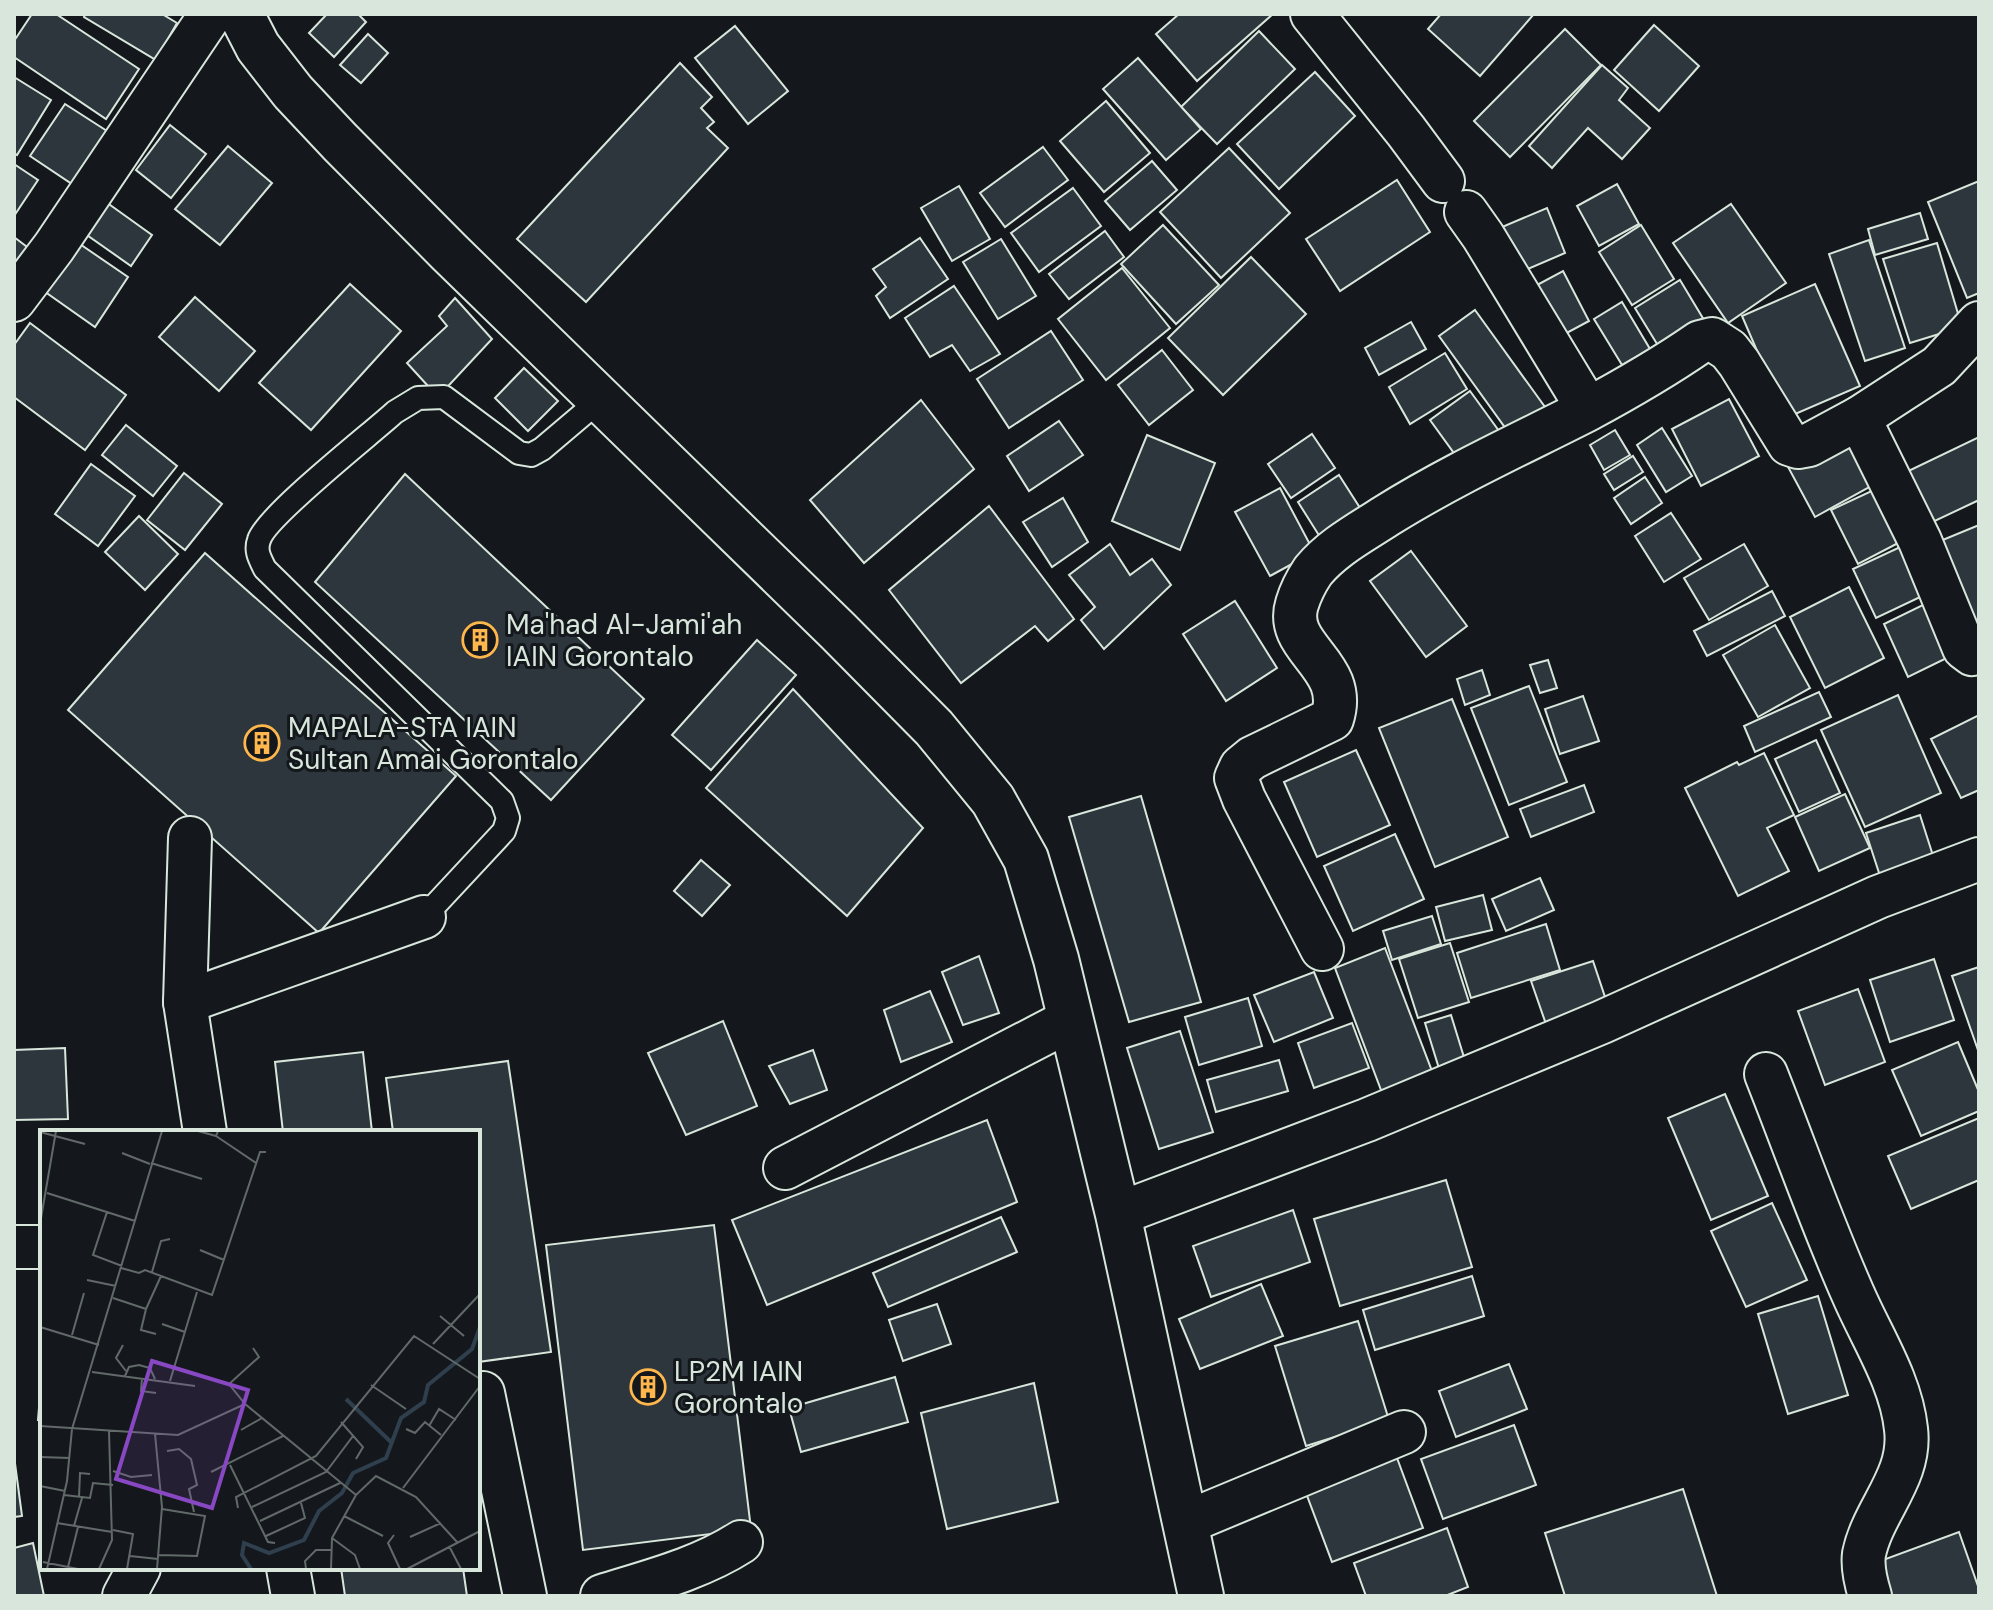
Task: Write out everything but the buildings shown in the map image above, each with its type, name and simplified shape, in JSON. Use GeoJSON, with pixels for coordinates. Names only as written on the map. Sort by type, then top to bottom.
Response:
{"type":"FeatureCollection","features":[{"type":"Feature","properties":{"kind":"street"},"geometry":{"type":"LineString","coordinates":[[14,300],[54,247],[211,14]]}},
{"type":"Feature","properties":{"kind":"street"},"geometry":{"type":"LineString","coordinates":[[241,14],[258,47],[293,92],[449,252],[934,728],[993,800],[1026,859],[1056,959],[1118,1214],[1201,1596]]}},
{"type":"Feature","properties":{"kind":"street"},"geometry":{"type":"LineString","coordinates":[[1312,14],[1406,131],[1483,236],[1588,409]]}},
{"type":"Feature","properties":{"kind":"street"},"geometry":{"type":"LineString","coordinates":[[1322,949],[1236,778],[1241,767],[1252,758],[1332,719],[1337,703],[1335,686],[1297,629],[1294,617],[1312,573],[1339,545],[1435,486],[1588,409],[1700,342],[1712,339],[1720,342],[1739,363],[1789,444],[1798,447],[1809,445],[1859,418],[1939,366],[1979,323]]}},
{"type":"Feature","properties":{"kind":"street"},"geometry":{"type":"LineString","coordinates":[[1859,418],[1920,541],[1964,648],[1972,654],[1979,651]]}},
{"type":"Feature","properties":{"kind":"street"},"geometry":{"type":"LineString","coordinates":[[189,855],[185,1002],[205,1130]]}},
{"type":"Feature","properties":{"kind":"street"},"geometry":{"type":"LineString","coordinates":[[1118,1214],[1367,1120],[1602,1022],[1878,897],[1979,859]]}},
{"type":"Feature","properties":{"kind":"street"},"geometry":{"type":"LineString","coordinates":[[185,1002],[424,917]]}},
{"type":"Feature","properties":{"kind":"street"},"geometry":{"type":"LineString","coordinates":[[785,1168],[1070,1020]]}},
{"type":"Feature","properties":{"kind":"street"},"geometry":{"type":"LineString","coordinates":[[1766,1074],[1852,1292],[1898,1390],[1907,1431],[1905,1456],[1898,1481],[1871,1533],[1864,1557],[1870,1596]]}},
{"type":"Feature","properties":{"kind":"street"},"geometry":{"type":"LineString","coordinates":[[14,1247],[40,1247]]}},
{"type":"Feature","properties":{"kind":"street"},"geometry":{"type":"LineString","coordinates":[[483,1393],[525,1596]]}},
{"type":"Feature","properties":{"kind":"street"},"geometry":{"type":"LineString","coordinates":[[1185,1523],[1404,1432]]}},
{"type":"Feature","properties":{"kind":"street"},"geometry":{"type":"LineString","coordinates":[[602,1596],[695,1567],[741,1542]]}},
{"type":"Feature","properties":{"kind":"street"},"geometry":{"type":"LineString","coordinates":[[124,1596],[138,1570]]}},
{"type":"Feature","properties":{"kind":"street"},"geometry":{"type":"LineString","coordinates":[[288,1570],[293,1596]]}},
{"type":"Feature","properties":{"kind":"lane"},"geometry":{"type":"LineString","coordinates":[[424,917],[504,831],[508,818],[502,801],[265,569],[258,557],[258,542],[273,518],[395,412],[418,398],[444,397],[519,453],[531,455],[601,399]]}},
{"type":"Feature","properties":{"kind":"place","name":"Ma'had Al-Jami'ah IAIN Gorontalo"},"geometry":{"type":"Point","coordinates":[480,640]}},
{"type":"Feature","properties":{"kind":"place","name":"MAPALA-STA IAIN Sultan Amai Gorontalo"},"geometry":{"type":"Point","coordinates":[262,743]}},
{"type":"Feature","properties":{"kind":"place","name":"LP2M IAIN Gorontalo"},"geometry":{"type":"Point","coordinates":[648,1387]}}]}
